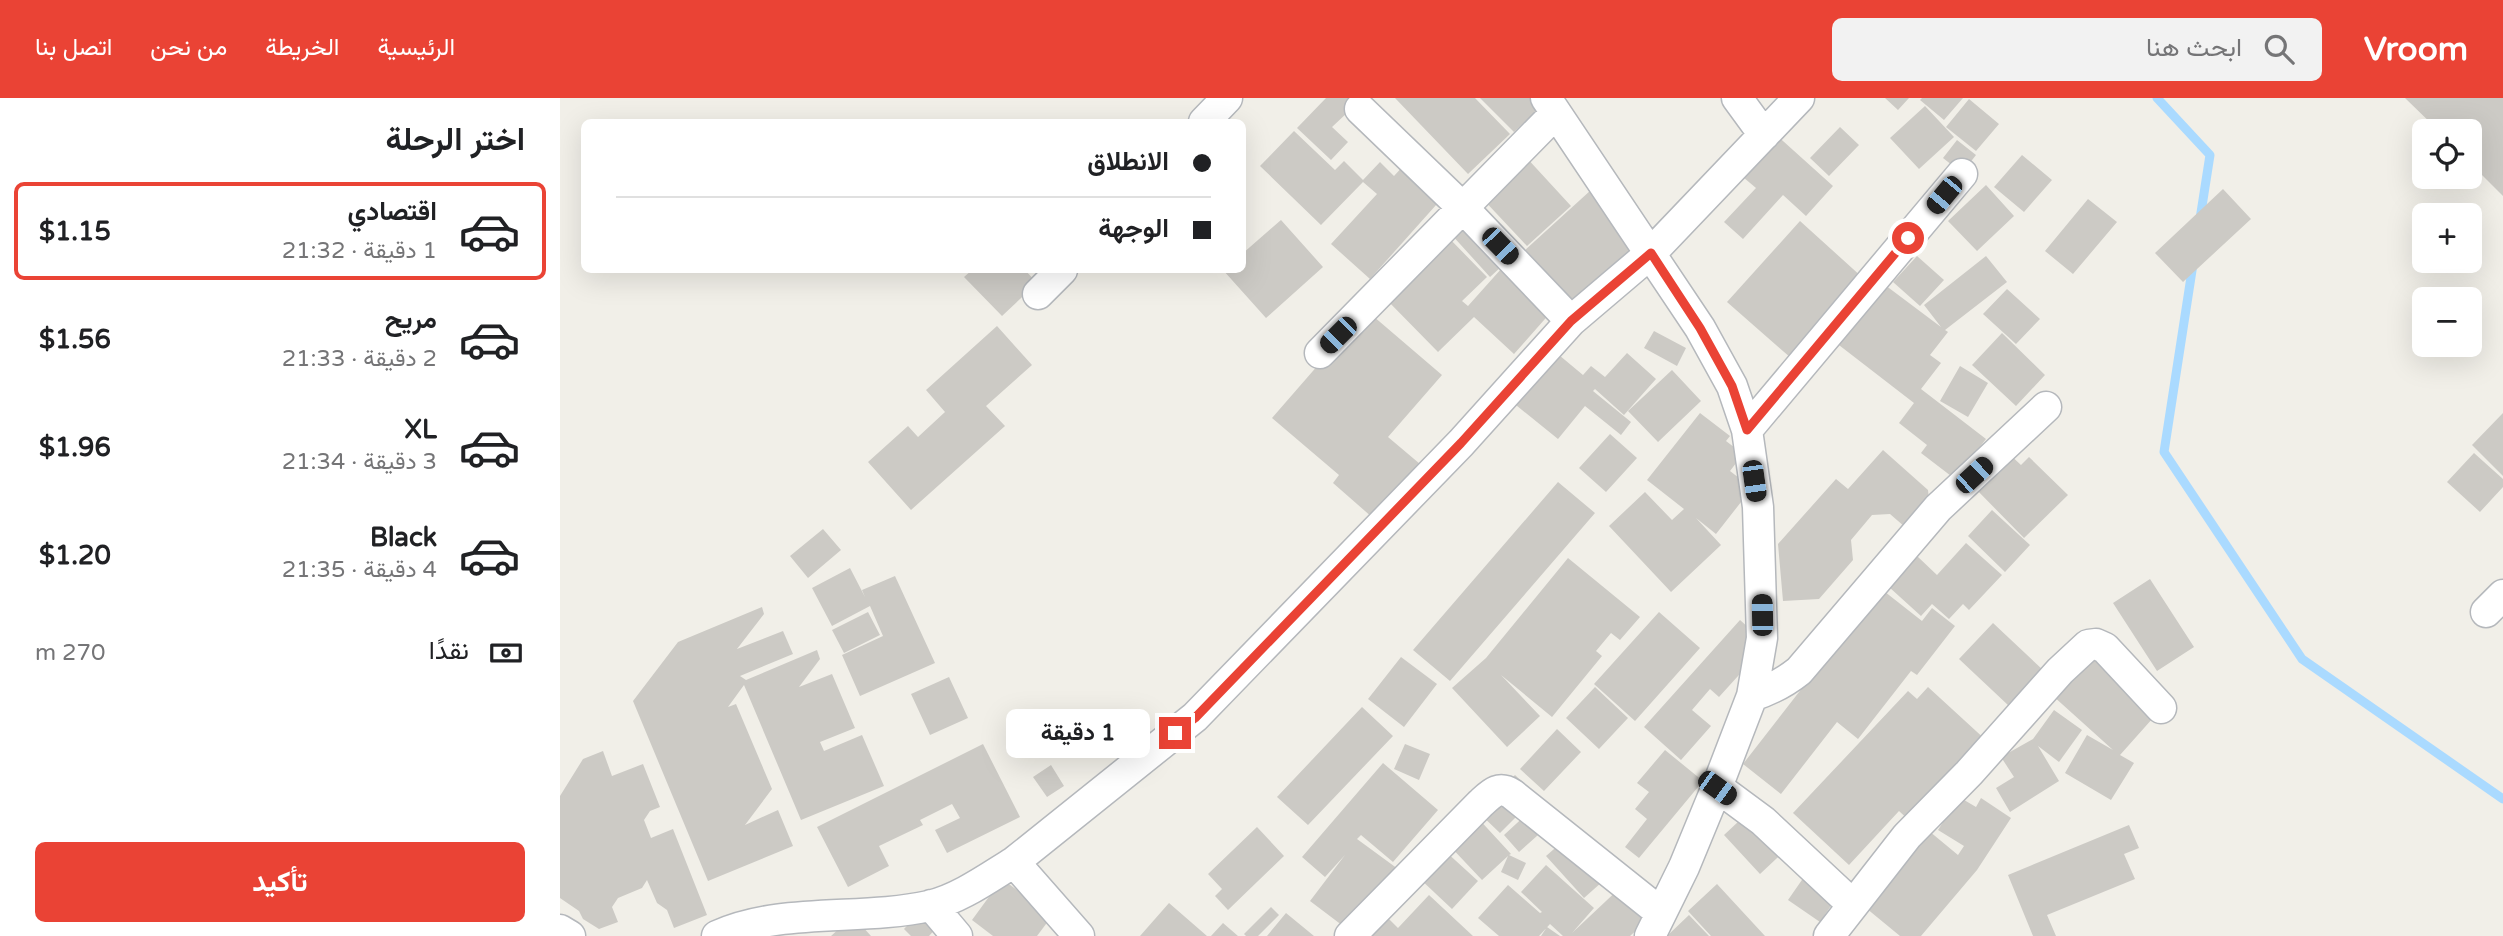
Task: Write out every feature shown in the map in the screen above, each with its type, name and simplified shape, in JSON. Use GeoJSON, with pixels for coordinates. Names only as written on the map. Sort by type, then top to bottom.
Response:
{"type":"FeatureCollection","features":[{"type":"Feature","properties":{"kind":"street"},"geometry":{"type":"LineString","coordinates":[[1207,119],[1227,98]]}},
{"type":"Feature","properties":{"kind":"street"},"geometry":{"type":"LineString","coordinates":[[1737,98],[1764,135]]}},
{"type":"Feature","properties":{"kind":"street"},"geometry":{"type":"LineString","coordinates":[[718,936],[779,920],[888,912],[931,905],[973,887],[1014,862],[1195,718],[1461,443],[1571,321],[1651,253],[1799,98]]}},
{"type":"Feature","properties":{"kind":"street"},"geometry":{"type":"LineString","coordinates":[[1320,353],[1464,209],[1551,105],[1700,328],[1732,386],[1747,430],[1758,507],[1762,638],[1752,696],[1684,867],[1655,925],[1512,794],[1499,789],[1493,791],[1350,936]]}},
{"type":"Feature","properties":{"kind":"street"},"geometry":{"type":"LineString","coordinates":[[1360,109],[1464,209],[1571,321]]}},
{"type":"Feature","properties":{"kind":"street"},"geometry":{"type":"LineString","coordinates":[[1747,430],[1962,174]]}},
{"type":"Feature","properties":{"kind":"street"},"geometry":{"type":"LineString","coordinates":[[1038,294],[1059,273]]}},
{"type":"Feature","properties":{"kind":"street"},"geometry":{"type":"LineString","coordinates":[[1752,696],[1785,682],[1799,670],[1938,508],[2046,407]]}},
{"type":"Feature","properties":{"kind":"street"},"geometry":{"type":"LineString","coordinates":[[1829,936],[1907,836],[1969,773],[2060,670],[2088,645],[2096,644],[2105,648],[2161,708]]}},
{"type":"Feature","properties":{"kind":"street"},"geometry":{"type":"LineString","coordinates":[[1717,788],[1763,821],[1853,905]]}},
{"type":"Feature","properties":{"kind":"street"},"geometry":{"type":"LineString","coordinates":[[1014,862],[1080,936]]}},
{"type":"Feature","properties":{"kind":"street"},"geometry":{"type":"LineString","coordinates":[[931,905],[957,936]]}},
{"type":"Feature","properties":{"kind":"street"},"geometry":{"type":"LineString","coordinates":[[560,930],[570,936]]}},
{"type":"Feature","properties":{"kind":"building"},"geometry":{"type":"Polygon","coordinates":[[[1326,98],[1363,98],[1332,127],[1348,142],[1331,160],[1297,128],[1326,98]]]}},
{"type":"Feature","properties":{"kind":"building"},"geometry":{"type":"Polygon","coordinates":[[[1395,98],[1475,98],[1510,134],[1468,174],[1395,98]]]}},
{"type":"Feature","properties":{"kind":"building"},"geometry":{"type":"Polygon","coordinates":[[[1480,98],[1545,98],[1547,101],[1514,132],[1480,98]]]}},
{"type":"Feature","properties":{"kind":"building"},"geometry":{"type":"Polygon","coordinates":[[[1885,98],[1909,98],[1898,110],[1885,98]]]}},
{"type":"Feature","properties":{"kind":"building"},"geometry":{"type":"Polygon","coordinates":[[[1963,98],[1944,120],[1920,100],[1963,98]]]}},
{"type":"Feature","properties":{"kind":"building"},"geometry":{"type":"Polygon","coordinates":[[[2405,98],[2503,98],[2503,196],[2482,175],[2482,119],[2427,119],[2405,98]]]}},
{"type":"Feature","properties":{"kind":"building"},"geometry":{"type":"Polygon","coordinates":[[[1969,99],[1999,124],[1976,151],[1946,127],[1969,99]]]}},
{"type":"Feature","properties":{"kind":"building"},"geometry":{"type":"Polygon","coordinates":[[[1925,106],[1954,137],[1919,169],[1890,138],[1925,106]]]}},
{"type":"Feature","properties":{"kind":"building"},"geometry":{"type":"Polygon","coordinates":[[[1840,127],[1859,145],[1829,176],[1810,158],[1840,127]]]}},
{"type":"Feature","properties":{"kind":"building"},"geometry":{"type":"Polygon","coordinates":[[[1294,131],[1335,170],[1344,161],[1363,180],[1380,162],[1394,176],[1416,152],[1453,186],[1370,279],[1331,244],[1377,194],[1363,182],[1321,225],[1260,166],[1294,131]]]}},
{"type":"Feature","properties":{"kind":"building"},"geometry":{"type":"Polygon","coordinates":[[[1773,132],[1833,186],[1806,216],[1783,195],[1743,239],[1724,222],[1756,188],[1737,172],[1773,132]]]}},
{"type":"Feature","properties":{"kind":"building"},"geometry":{"type":"Polygon","coordinates":[[[1957,140],[1976,155],[1962,173],[1943,158],[1957,140]]]}},
{"type":"Feature","properties":{"kind":"building"},"geometry":{"type":"Polygon","coordinates":[[[2022,155],[2052,180],[2024,212],[1994,187],[2022,155]]]}},
{"type":"Feature","properties":{"kind":"building"},"geometry":{"type":"Polygon","coordinates":[[[1525,156],[1571,206],[1527,246],[1481,197],[1525,156]]]}},
{"type":"Feature","properties":{"kind":"building"},"geometry":{"type":"Polygon","coordinates":[[[1986,185],[2014,216],[1977,251],[1948,221],[1986,185]]]}},
{"type":"Feature","properties":{"kind":"building"},"geometry":{"type":"Polygon","coordinates":[[[2223,189],[2251,219],[2183,282],[2155,253],[2223,189]]]}},
{"type":"Feature","properties":{"kind":"building"},"geometry":{"type":"Polygon","coordinates":[[[1591,190],[1640,244],[1573,306],[1523,252],[1591,190]]]}},
{"type":"Feature","properties":{"kind":"building"},"geometry":{"type":"Polygon","coordinates":[[[2088,199],[2117,222],[2073,274],[2045,251],[2088,199]]]}},
{"type":"Feature","properties":{"kind":"building"},"geometry":{"type":"Polygon","coordinates":[[[1473,212],[1513,256],[1490,277],[1450,233],[1473,212]]]}},
{"type":"Feature","properties":{"kind":"building"},"geometry":{"type":"Polygon","coordinates":[[[1281,220],[1323,267],[1266,318],[1226,273],[1246,273],[1246,251],[1281,220]]]}},
{"type":"Feature","properties":{"kind":"building"},"geometry":{"type":"Polygon","coordinates":[[[1800,221],[1863,278],[1791,358],[1727,302],[1800,221]]]}},
{"type":"Feature","properties":{"kind":"building"},"geometry":{"type":"Polygon","coordinates":[[[1446,235],[1487,277],[1462,301],[1468,306],[1510,259],[1559,303],[1514,354],[1474,317],[1438,352],[1383,296],[1446,235]]]}},
{"type":"Feature","properties":{"kind":"building"},"geometry":{"type":"Polygon","coordinates":[[[1917,256],[1944,280],[1920,306],[1893,282],[1917,256]]]}},
{"type":"Feature","properties":{"kind":"building"},"geometry":{"type":"Polygon","coordinates":[[[1986,256],[2007,282],[1945,330],[1948,332],[1930,355],[1941,363],[1921,389],[1986,439],[1955,479],[1921,453],[1927,445],[1899,423],[1914,403],[1835,342],[1881,282],[1941,327],[1924,305],[1986,256]]]}},
{"type":"Feature","properties":{"kind":"building"},"geometry":{"type":"Polygon","coordinates":[[[969,273],[1028,273],[1037,283],[1002,316],[964,277],[969,273]]]}},
{"type":"Feature","properties":{"kind":"building"},"geometry":{"type":"Polygon","coordinates":[[[2007,289],[2040,319],[2016,344],[1983,314],[2007,289]]]}},
{"type":"Feature","properties":{"kind":"building"},"geometry":{"type":"Polygon","coordinates":[[[1366,310],[1442,375],[1388,437],[1420,464],[1373,518],[1333,483],[1339,475],[1272,418],[1366,310]]]}},
{"type":"Feature","properties":{"kind":"building"},"geometry":{"type":"Polygon","coordinates":[[[997,326],[1032,365],[986,406],[1005,426],[911,510],[868,462],[908,426],[918,437],[945,412],[926,390],[997,326]]]}},
{"type":"Feature","properties":{"kind":"building"},"geometry":{"type":"Polygon","coordinates":[[[1654,331],[1686,348],[1677,366],[1644,348],[1654,331]]]}},
{"type":"Feature","properties":{"kind":"building"},"geometry":{"type":"Polygon","coordinates":[[[2002,333],[2045,375],[2016,406],[1972,365],[2002,333]]]}},
{"type":"Feature","properties":{"kind":"building"},"geometry":{"type":"Polygon","coordinates":[[[1553,350],[1583,375],[1591,366],[1605,377],[1627,353],[1656,379],[1624,415],[1595,389],[1593,391],[1631,422],[1621,435],[1585,406],[1558,439],[1511,401],[1553,350]]]}},
{"type":"Feature","properties":{"kind":"building"},"geometry":{"type":"Polygon","coordinates":[[[1960,366],[1988,383],[1968,417],[1940,401],[1960,366]]]}},
{"type":"Feature","properties":{"kind":"building"},"geometry":{"type":"Polygon","coordinates":[[[1672,370],[1701,401],[1658,442],[1628,411],[1672,370]]]}},
{"type":"Feature","properties":{"kind":"building"},"geometry":{"type":"Polygon","coordinates":[[[1700,413],[1730,436],[1726,441],[1743,454],[1730,471],[1752,488],[1716,534],[1696,518],[1721,545],[1671,592],[1609,526],[1645,492],[1672,520],[1684,509],[1647,480],[1700,413]]]}},
{"type":"Feature","properties":{"kind":"building"},"geometry":{"type":"Polygon","coordinates":[[[2503,413],[2503,476],[2472,445],[2503,413]]]}},
{"type":"Feature","properties":{"kind":"building"},"geometry":{"type":"Polygon","coordinates":[[[1610,434],[1637,458],[1606,492],[1579,468],[1610,434]]]}},
{"type":"Feature","properties":{"kind":"building"},"geometry":{"type":"Polygon","coordinates":[[[1883,450],[1928,490],[1929,499],[1905,527],[1890,514],[1872,515],[1851,540],[1853,560],[1819,599],[1783,601],[1778,544],[1836,479],[1848,489],[1883,450]]]}},
{"type":"Feature","properties":{"kind":"building"},"geometry":{"type":"Polygon","coordinates":[[[2006,451],[2021,465],[2029,457],[2068,495],[2024,538],[1972,485],[2006,451]]]}},
{"type":"Feature","properties":{"kind":"building"},"geometry":{"type":"Polygon","coordinates":[[[2474,453],[2503,479],[2503,487],[2480,512],[2447,482],[2474,453]]]}},
{"type":"Feature","properties":{"kind":"building"},"geometry":{"type":"Polygon","coordinates":[[[1558,482],[1595,513],[1450,681],[1413,650],[1558,482]]]}},
{"type":"Feature","properties":{"kind":"building"},"geometry":{"type":"Polygon","coordinates":[[[1992,510],[2030,545],[2005,572],[1968,536],[1992,510]]]}},
{"type":"Feature","properties":{"kind":"building"},"geometry":{"type":"Polygon","coordinates":[[[823,529],[841,550],[808,578],[790,556],[823,529]]]}},
{"type":"Feature","properties":{"kind":"building"},"geometry":{"type":"Polygon","coordinates":[[[1966,543],[2002,575],[1969,610],[1963,604],[1949,619],[1932,604],[1921,616],[1889,587],[1917,556],[1937,575],[1966,543]]]}},
{"type":"Feature","properties":{"kind":"building"},"geometry":{"type":"Polygon","coordinates":[[[1568,558],[1640,617],[1620,640],[1611,633],[1596,651],[1602,656],[1552,717],[1501,675],[1540,716],[1507,747],[1452,688],[1486,658],[1568,558]]]}},
{"type":"Feature","properties":{"kind":"building"},"geometry":{"type":"Polygon","coordinates":[[[850,568],[865,597],[862,590],[895,576],[935,663],[860,696],[842,655],[883,636],[870,606],[832,626],[812,588],[850,568]]]}},
{"type":"Feature","properties":{"kind":"building"},"geometry":{"type":"Polygon","coordinates":[[[2150,579],[2194,647],[2157,671],[2113,603],[2150,579]]]}},
{"type":"Feature","properties":{"kind":"building"},"geometry":{"type":"Polygon","coordinates":[[[1880,588],[1922,621],[1932,608],[1955,626],[1917,675],[1911,671],[1858,739],[1837,722],[1781,794],[1743,764],[1880,588]]]}},
{"type":"Feature","properties":{"kind":"building"},"geometry":{"type":"Polygon","coordinates":[[[762,607],[764,614],[737,649],[783,631],[793,654],[740,676],[746,680],[817,650],[820,659],[799,687],[832,674],[855,728],[820,742],[824,751],[862,735],[884,786],[801,820],[744,685],[728,707],[736,704],[772,789],[745,825],[778,810],[793,846],[708,881],[633,701],[678,642],[762,607]]]}},
{"type":"Feature","properties":{"kind":"building"},"geometry":{"type":"Polygon","coordinates":[[[868,612],[880,635],[844,653],[832,630],[868,612]]]}},
{"type":"Feature","properties":{"kind":"building"},"geometry":{"type":"Polygon","coordinates":[[[1659,612],[1700,648],[1635,721],[1594,684],[1659,612]]]}},
{"type":"Feature","properties":{"kind":"building"},"geometry":{"type":"Polygon","coordinates":[[[1740,620],[1767,644],[1719,697],[1710,689],[1692,710],[1711,726],[1681,760],[1644,727],[1740,620]]]}},
{"type":"Feature","properties":{"kind":"building"},"geometry":{"type":"Polygon","coordinates":[[[1993,623],[2043,670],[2009,706],[1959,659],[1993,623]]]}},
{"type":"Feature","properties":{"kind":"building"},"geometry":{"type":"Polygon","coordinates":[[[2094,649],[2161,709],[2120,755],[2134,763],[2111,800],[2065,773],[2087,735],[2113,750],[2052,695],[2094,649]]]}},
{"type":"Feature","properties":{"kind":"building"},"geometry":{"type":"Polygon","coordinates":[[[1401,657],[1437,684],[1404,727],[1368,699],[1401,657]]]}},
{"type":"Feature","properties":{"kind":"building"},"geometry":{"type":"Polygon","coordinates":[[[949,677],[968,718],[930,735],[911,694],[949,677]]]}},
{"type":"Feature","properties":{"kind":"building"},"geometry":{"type":"Polygon","coordinates":[[[1595,687],[1628,718],[1599,749],[1566,718],[1595,687]]]}},
{"type":"Feature","properties":{"kind":"building"},"geometry":{"type":"Polygon","coordinates":[[[1928,687],[1988,742],[1913,824],[1899,811],[1849,865],[1793,813],[1908,691],[1917,699],[1928,687]]]}},
{"type":"Feature","properties":{"kind":"building"},"geometry":{"type":"Polygon","coordinates":[[[1362,707],[1393,736],[1308,825],[1277,797],[1362,707]]]}},
{"type":"Feature","properties":{"kind":"building"},"geometry":{"type":"Polygon","coordinates":[[[2054,710],[2082,730],[2059,762],[2038,746],[2059,781],[2010,812],[1996,788],[2014,777],[2001,757],[2033,739],[2054,710]]]}},
{"type":"Feature","properties":{"kind":"building"},"geometry":{"type":"Polygon","coordinates":[[[1557,729],[1581,752],[1544,791],[1520,769],[1557,729]]]}},
{"type":"Feature","properties":{"kind":"building"},"geometry":{"type":"Polygon","coordinates":[[[983,744],[1020,817],[947,853],[935,830],[960,818],[952,804],[920,820],[923,825],[879,846],[889,866],[848,887],[817,827],[983,744]]]}},
{"type":"Feature","properties":{"kind":"building"},"geometry":{"type":"Polygon","coordinates":[[[1405,744],[1430,754],[1419,780],[1394,769],[1405,744]]]}},
{"type":"Feature","properties":{"kind":"building"},"geometry":{"type":"Polygon","coordinates":[[[1665,750],[1703,781],[1639,858],[1625,847],[1647,819],[1635,809],[1649,792],[1637,783],[1665,750]]]}},
{"type":"Feature","properties":{"kind":"building"},"geometry":{"type":"Polygon","coordinates":[[[603,751],[612,776],[643,764],[660,807],[650,811],[644,820],[651,838],[673,829],[707,915],[674,928],[667,910],[657,903],[647,880],[642,888],[618,898],[612,907],[618,922],[599,929],[583,919],[579,911],[560,898],[560,796],[583,759],[603,751]]]}},
{"type":"Feature","properties":{"kind":"building"},"geometry":{"type":"Polygon","coordinates":[[[1383,763],[1438,810],[1393,862],[1361,835],[1357,839],[1398,869],[1351,932],[1310,901],[1345,855],[1325,877],[1302,857],[1383,763]]]}},
{"type":"Feature","properties":{"kind":"building"},"geometry":{"type":"Polygon","coordinates":[[[1051,765],[1064,786],[1047,797],[1033,777],[1051,765]]]}},
{"type":"Feature","properties":{"kind":"building"},"geometry":{"type":"Polygon","coordinates":[[[1515,775],[1537,796],[1500,833],[1478,812],[1515,775]]]}},
{"type":"Feature","properties":{"kind":"building"},"geometry":{"type":"Polygon","coordinates":[[[1959,797],[1976,807],[1981,798],[2011,818],[1977,870],[1921,936],[1900,936],[1866,908],[1929,831],[1958,855],[1964,846],[1938,830],[1959,797]]]}},
{"type":"Feature","properties":{"kind":"building"},"geometry":{"type":"Polygon","coordinates":[[[1540,802],[1556,819],[1519,852],[1504,835],[1540,802]]]}},
{"type":"Feature","properties":{"kind":"building"},"geometry":{"type":"Polygon","coordinates":[[[1754,807],[1791,845],[1760,874],[1724,835],[1754,807]]]}},
{"type":"Feature","properties":{"kind":"building"},"geometry":{"type":"Polygon","coordinates":[[[1476,816],[1511,854],[1509,855],[1526,863],[1518,880],[1501,872],[1508,856],[1482,880],[1447,843],[1476,816]]]}},
{"type":"Feature","properties":{"kind":"building"},"geometry":{"type":"Polygon","coordinates":[[[2129,825],[2139,848],[2124,854],[2135,879],[2047,915],[2056,936],[2033,936],[2008,875],[2129,825]]]}},
{"type":"Feature","properties":{"kind":"building"},"geometry":{"type":"Polygon","coordinates":[[[1257,827],[1284,856],[1228,910],[1215,896],[1222,889],[1208,874],[1257,827]]]}},
{"type":"Feature","properties":{"kind":"building"},"geometry":{"type":"Polygon","coordinates":[[[1569,836],[1611,874],[1584,898],[1546,856],[1569,836]]]}},
{"type":"Feature","properties":{"kind":"building"},"geometry":{"type":"Polygon","coordinates":[[[1444,850],[1478,881],[1452,909],[1418,877],[1444,850]]]}},
{"type":"Feature","properties":{"kind":"building"},"geometry":{"type":"Polygon","coordinates":[[[1813,864],[1845,885],[1820,922],[1788,900],[1813,864]]]}},
{"type":"Feature","properties":{"kind":"building"},"geometry":{"type":"Polygon","coordinates":[[[1546,865],[1594,908],[1572,933],[1623,885],[1652,916],[1630,936],[1563,936],[1550,924],[1539,936],[1499,936],[1478,918],[1508,885],[1542,912],[1521,892],[1546,865]]]}},
{"type":"Feature","properties":{"kind":"building"},"geometry":{"type":"Polygon","coordinates":[[[1002,879],[1052,916],[1037,936],[993,936],[972,920],[1002,879]]]}},
{"type":"Feature","properties":{"kind":"building"},"geometry":{"type":"Polygon","coordinates":[[[1717,884],[1765,936],[1711,936],[1688,911],[1717,884]]]}},
{"type":"Feature","properties":{"kind":"building"},"geometry":{"type":"Polygon","coordinates":[[[1429,895],[1473,936],[1367,936],[1386,916],[1398,928],[1429,895]]]}},
{"type":"Feature","properties":{"kind":"building"},"geometry":{"type":"Polygon","coordinates":[[[1169,903],[1207,936],[1140,936],[1169,903]]]}},
{"type":"Feature","properties":{"kind":"building"},"geometry":{"type":"Polygon","coordinates":[[[1271,907],[1279,915],[1258,936],[1246,936],[1244,934],[1271,907]]]}},
{"type":"Feature","properties":{"kind":"building"},"geometry":{"type":"Polygon","coordinates":[[[924,908],[941,923],[929,936],[911,936],[904,929],[924,908]]]}},
{"type":"Feature","properties":{"kind":"building"},"geometry":{"type":"Polygon","coordinates":[[[1286,913],[1314,936],[1267,936],[1286,913]]]}},
{"type":"Feature","properties":{"kind":"building"},"geometry":{"type":"Polygon","coordinates":[[[1689,915],[1709,936],[1667,936],[1689,915]]]}},
{"type":"Feature","properties":{"kind":"building"},"geometry":{"type":"Polygon","coordinates":[[[853,916],[871,936],[831,936],[853,916]]]}},
{"type":"Feature","properties":{"kind":"building"},"geometry":{"type":"Polygon","coordinates":[[[1223,923],[1238,936],[1211,936],[1223,923]]]}},
{"type":"Feature","properties":{"kind":"building"},"geometry":{"type":"Polygon","coordinates":[[[1547,927],[1560,936],[1541,936],[1547,927]]]}},
{"type":"Feature","properties":{"kind":"waterway"},"geometry":{"type":"LineString","coordinates":[[2157,98],[2210,155],[2200,219]]}},
{"type":"Feature","properties":{"kind":"waterway"},"geometry":{"type":"LineString","coordinates":[[2193,264],[2164,452],[2302,659],[2503,799]]}},
{"type":"Feature","properties":{"kind":"route"},"geometry":{"type":"LineString","coordinates":[[1175,733],[1195,718],[1461,443],[1571,321],[1651,253],[1700,328],[1732,386],[1747,430],[1908,238]]}}]}
